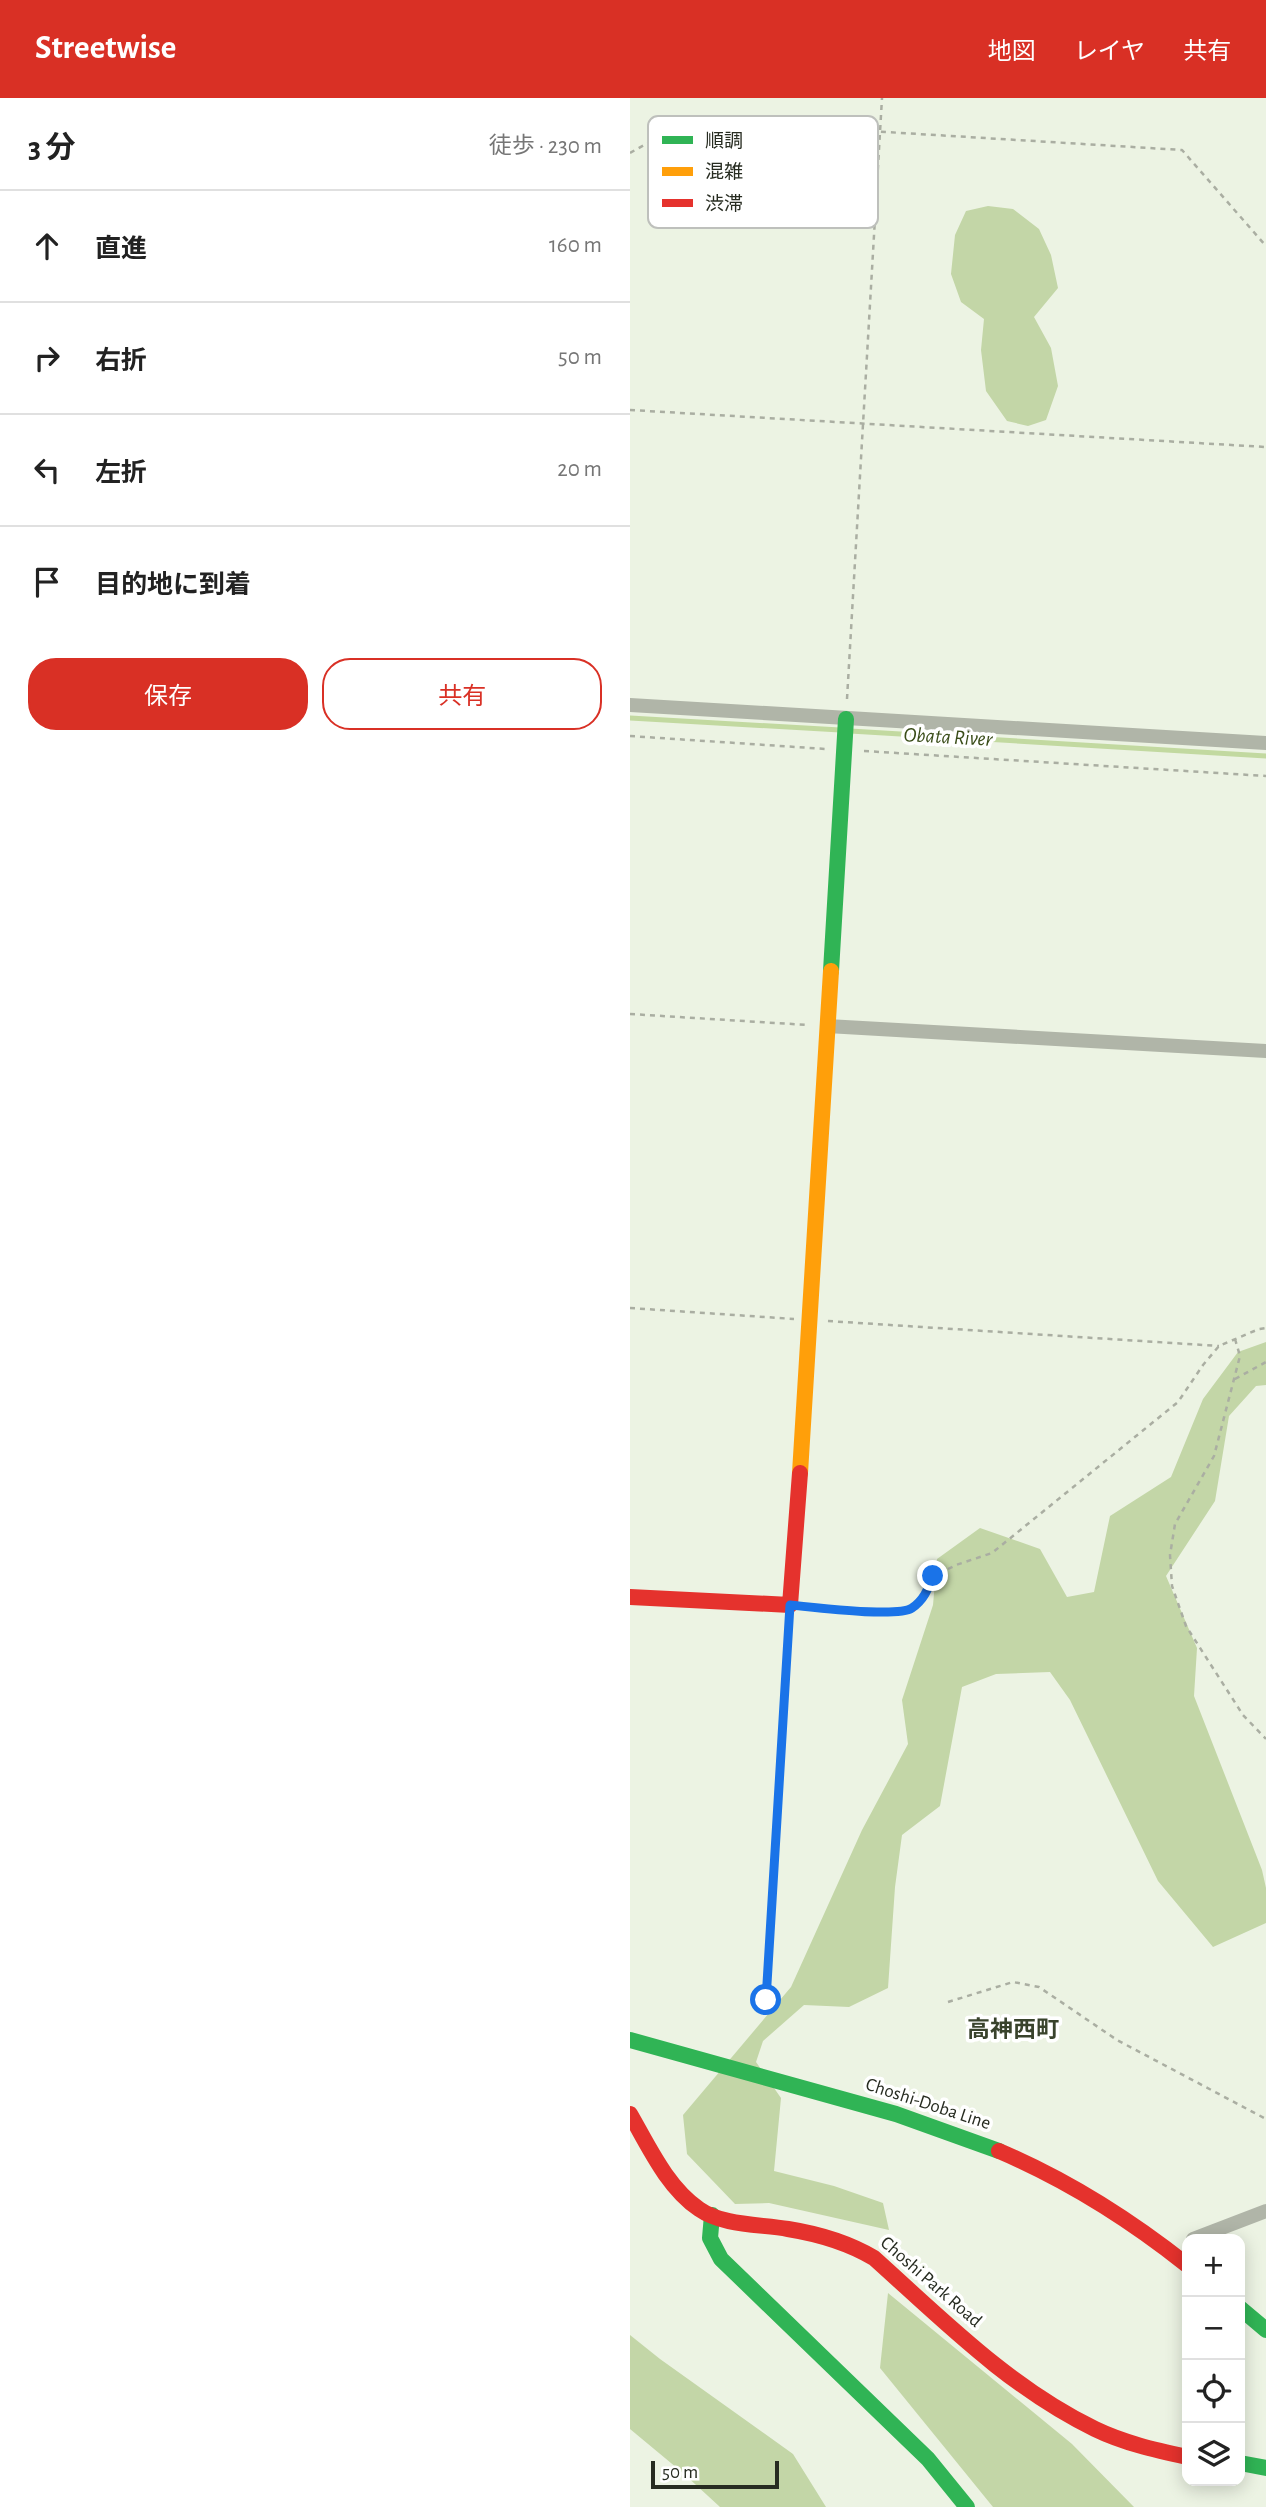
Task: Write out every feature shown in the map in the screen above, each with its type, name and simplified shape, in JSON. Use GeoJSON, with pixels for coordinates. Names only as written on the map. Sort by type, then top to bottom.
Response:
{"type":"FeatureCollection","features":[{"type":"Feature","properties":{"kind":"street"},"geometry":{"type":"LineString","coordinates":[[630,705],[1266,743]]}},
{"type":"Feature","properties":{"kind":"street"},"geometry":{"type":"LineString","coordinates":[[630,1597],[790,1605],[811,1320],[846,719]]}},
{"type":"Feature","properties":{"kind":"street"},"geometry":{"type":"LineString","coordinates":[[827,1026],[1266,1051]]}},
{"type":"Feature","properties":{"kind":"street","name":"Choshi-Doba Line"},"geometry":{"type":"LineString","coordinates":[[630,2040],[925,2122],[983,2144],[1029,2165],[1126,2219],[1182,2261]]}},
{"type":"Feature","properties":{"kind":"street","name":"Choshi Park Road"},"geometry":{"type":"LineString","coordinates":[[630,2114],[683,2195],[699,2209],[733,2220],[805,2231],[854,2245],[874,2258],[998,2369],[1057,2410],[1120,2440],[1152,2451],[1182,2456]]}},
{"type":"Feature","properties":{"kind":"street"},"geometry":{"type":"LineString","coordinates":[[1207,2234],[1266,2211]]}},
{"type":"Feature","properties":{"kind":"street"},"geometry":{"type":"LineString","coordinates":[[712,2215],[708,2235],[710,2244],[721,2259],[929,2459],[967,2507]]}},
{"type":"Feature","properties":{"kind":"street"},"geometry":{"type":"LineString","coordinates":[[1168,2249],[1182,2244]]}},
{"type":"Feature","properties":{"kind":"street"},"geometry":{"type":"LineString","coordinates":[[1245,2312],[1266,2330]]}},
{"type":"Feature","properties":{"kind":"street"},"geometry":{"type":"LineString","coordinates":[[1245,2464],[1266,2468]]}},
{"type":"Feature","properties":{"kind":"path"},"geometry":{"type":"LineString","coordinates":[[878,168],[882,98]]}},
{"type":"Feature","properties":{"kind":"path"},"geometry":{"type":"LineString","coordinates":[[880,131],[1182,150],[1266,246]]}},
{"type":"Feature","properties":{"kind":"path"},"geometry":{"type":"LineString","coordinates":[[630,153],[648,143]]}},
{"type":"Feature","properties":{"kind":"path"},"geometry":{"type":"LineString","coordinates":[[846,719],[875,228]]}},
{"type":"Feature","properties":{"kind":"path"},"geometry":{"type":"LineString","coordinates":[[630,410],[1266,447]]}},
{"type":"Feature","properties":{"kind":"path"},"geometry":{"type":"LineString","coordinates":[[630,736],[1266,776]]}},
{"type":"Feature","properties":{"kind":"path"},"geometry":{"type":"LineString","coordinates":[[630,1014],[827,1026]]}},
{"type":"Feature","properties":{"kind":"path"},"geometry":{"type":"LineString","coordinates":[[630,1308],[1220,1346]]}},
{"type":"Feature","properties":{"kind":"path"},"geometry":{"type":"LineString","coordinates":[[766,2000],[790,1605],[892,1612],[910,1610],[925,1595],[933,1576],[992,1553],[1178,1402],[1203,1365],[1220,1346],[1266,1328]]}},
{"type":"Feature","properties":{"kind":"path"},"geometry":{"type":"LineString","coordinates":[[1235,1339],[1240,1356],[1214,1456],[1175,1524],[1170,1555],[1172,1586],[1186,1626],[1243,1714],[1266,1739]]}},
{"type":"Feature","properties":{"kind":"path"},"geometry":{"type":"LineString","coordinates":[[1234,1379],[1266,1362]]}},
{"type":"Feature","properties":{"kind":"path"},"geometry":{"type":"LineString","coordinates":[[948,2002],[1013,1982],[1039,1987],[1117,2040],[1266,2119]]}},
{"type":"Feature","properties":{"kind":"green space"},"geometry":{"type":"Polygon","coordinates":[[[988,206],[1013,209],[1039,229],[1051,255],[1058,288],[1034,317],[1051,348],[1058,386],[1046,420],[1028,426],[1007,421],[986,391],[981,350],[984,319],[961,302],[951,274],[955,235],[966,211],[988,206]]]}},
{"type":"Feature","properties":{"kind":"green space"},"geometry":{"type":"Polygon","coordinates":[[[1266,1342],[1266,1385],[1256,1386],[1229,1416],[1215,1501],[1166,1576],[1197,1648],[1194,1696],[1262,1870],[1266,1888],[1266,1923],[1213,1947],[1158,1881],[1070,1700],[1050,1672],[996,1674],[962,1687],[940,1806],[902,1835],[895,1887],[888,1988],[849,2007],[804,2005],[763,2041],[756,2062],[781,2098],[774,2171],[834,2186],[883,2203],[889,2230],[769,2203],[735,2204],[687,2154],[683,2115],[791,1987],[862,1830],[908,1744],[902,1700],[933,1605],[937,1559],[980,1528],[1040,1549],[1067,1597],[1094,1592],[1110,1516],[1171,1477],[1203,1399],[1238,1352],[1266,1342]]]}},
{"type":"Feature","properties":{"kind":"green space"},"geometry":{"type":"Polygon","coordinates":[[[888,2293],[1072,2444],[1134,2507],[993,2507],[880,2368],[888,2293]]]}},
{"type":"Feature","properties":{"kind":"green space"},"geometry":{"type":"Polygon","coordinates":[[[630,2335],[793,2454],[826,2507],[720,2507],[630,2429],[630,2335]]]}},
{"type":"Feature","properties":{"kind":"waterway","name":"Obata River"},"geometry":{"type":"LineString","coordinates":[[630,718],[840,730]]}},
{"type":"Feature","properties":{"kind":"waterway","name":"Obata River"},"geometry":{"type":"LineString","coordinates":[[850,731],[1266,756]]}},
{"type":"Feature","properties":{"kind":"traffic: fast"},"geometry":{"type":"LineString","coordinates":[[831,971],[846,719]]}},
{"type":"Feature","properties":{"kind":"traffic: fast"},"geometry":{"type":"LineString","coordinates":[[630,2040],[896,2114],[999,2151]]}},
{"type":"Feature","properties":{"kind":"traffic: fast"},"geometry":{"type":"LineString","coordinates":[[712,2215],[710,2238],[721,2259],[928,2459],[967,2507]]}},
{"type":"Feature","properties":{"kind":"traffic: fast"},"geometry":{"type":"LineString","coordinates":[[1245,2312],[1266,2330]]}},
{"type":"Feature","properties":{"kind":"traffic: fast"},"geometry":{"type":"LineString","coordinates":[[1245,2464],[1266,2468]]}},
{"type":"Feature","properties":{"kind":"traffic: slow"},"geometry":{"type":"LineString","coordinates":[[800,1473],[831,971]]}},
{"type":"Feature","properties":{"kind":"traffic: jam"},"geometry":{"type":"LineString","coordinates":[[630,1597],[790,1605],[800,1473]]}},
{"type":"Feature","properties":{"kind":"traffic: jam"},"geometry":{"type":"LineString","coordinates":[[630,2114],[668,2178],[677,2190],[699,2209],[719,2219],[822,2236],[864,2252],[952,2329],[1034,2394],[1106,2434],[1140,2446],[1182,2456]]}},
{"type":"Feature","properties":{"kind":"traffic: jam"},"geometry":{"type":"LineString","coordinates":[[999,2151],[1097,2202],[1182,2261]]}},
{"type":"Feature","properties":{"kind":"district","name":"高神西町"},"geometry":{"type":"Point","coordinates":[1013,2030]}},
{"type":"Feature","properties":{"kind":"route"},"geometry":{"type":"LineString","coordinates":[[766,2000],[790,1605],[892,1612],[910,1610],[925,1595],[933,1576]]}}]}
